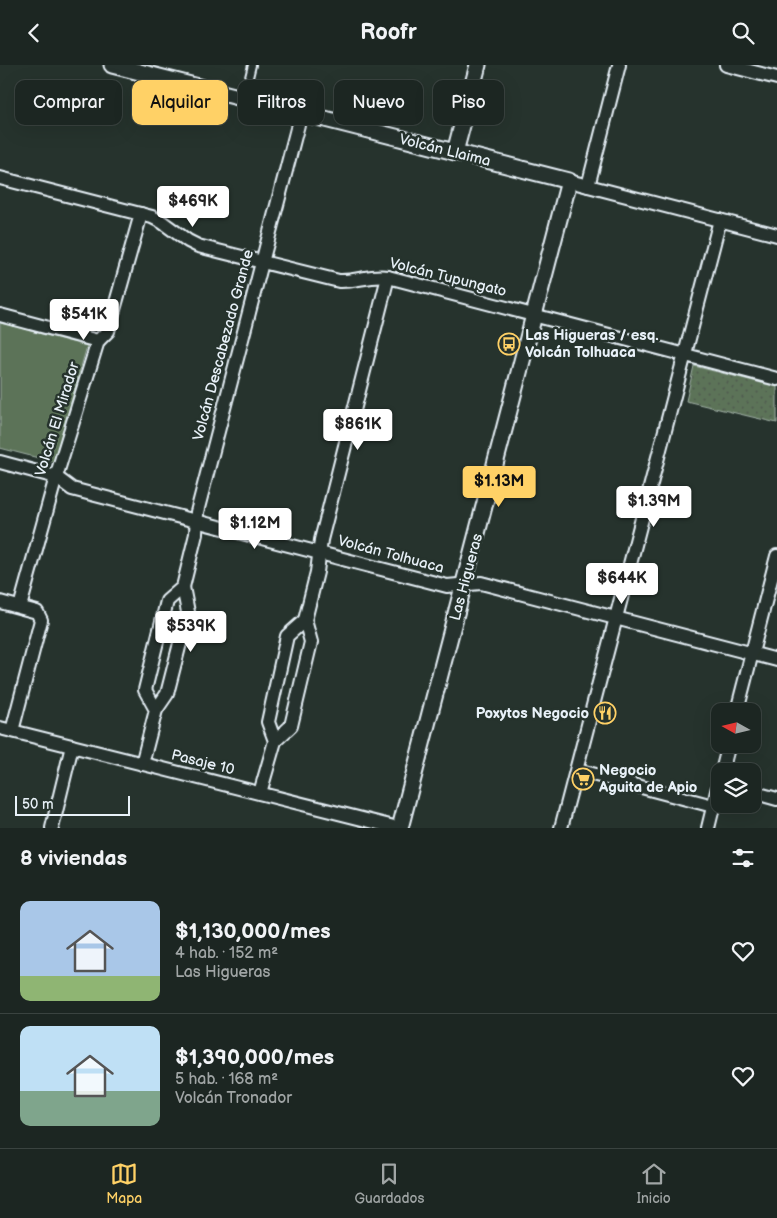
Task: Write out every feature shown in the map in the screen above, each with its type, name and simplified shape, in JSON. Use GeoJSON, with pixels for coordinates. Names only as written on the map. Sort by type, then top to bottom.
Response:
{"type":"FeatureCollection","features":[{"type":"Feature","properties":{"kind":"street","name":"Volcán Llaima"},"geometry":{"type":"LineString","coordinates":[[112,65],[238,96]]}},
{"type":"Feature","properties":{"kind":"street"},"geometry":{"type":"LineString","coordinates":[[455,152],[478,65]]}},
{"type":"Feature","properties":{"kind":"street"},"geometry":{"type":"LineString","coordinates":[[588,186],[619,65]]}},
{"type":"Feature","properties":{"kind":"street"},"geometry":{"type":"LineString","coordinates":[[726,65],[777,78]]}},
{"type":"Feature","properties":{"kind":"street","name":"Volcán Llaima"},"geometry":{"type":"LineString","coordinates":[[324,119],[777,235]]}},
{"type":"Feature","properties":{"kind":"street","name":"Volcán Descabezado Grande"},"geometry":{"type":"LineString","coordinates":[[142,764],[156,710],[167,694],[188,612],[183,587],[196,534],[197,512],[298,125]]}},
{"type":"Feature","properties":{"kind":"street","name":"Volcán Tupungato"},"geometry":{"type":"LineString","coordinates":[[0,178],[141,214],[162,222],[180,236],[198,246],[339,281],[354,281],[372,276],[388,277],[777,379]]}},
{"type":"Feature","properties":{"kind":"street","name":"Las Higueras"},"geometry":{"type":"LineString","coordinates":[[399,828],[569,181]]}},
{"type":"Feature","properties":{"kind":"street","name":"Volcán El Mirador"},"geometry":{"type":"LineString","coordinates":[[20,607],[56,477],[98,341],[108,331],[141,214]]}},
{"type":"Feature","properties":{"kind":"street"},"geometry":{"type":"LineString","coordinates":[[561,828],[720,220]]}},
{"type":"Feature","properties":{"kind":"street"},"geometry":{"type":"LineString","coordinates":[[260,793],[276,741],[291,726],[311,642],[305,620],[317,571],[321,540],[388,277]]}},
{"type":"Feature","properties":{"kind":"street"},"geometry":{"type":"LineString","coordinates":[[0,315],[98,341]]}},
{"type":"Feature","properties":{"kind":"street","name":"Volcán Tolhuaca"},"geometry":{"type":"LineString","coordinates":[[0,462],[56,477],[72,489],[447,586],[481,583],[777,660]]}},
{"type":"Feature","properties":{"kind":"street"},"geometry":{"type":"LineString","coordinates":[[739,703],[777,556]]}},
{"type":"Feature","properties":{"kind":"street"},"geometry":{"type":"LineString","coordinates":[[156,710],[145,690],[167,601],[183,587]]}},
{"type":"Feature","properties":{"kind":"street"},"geometry":{"type":"LineString","coordinates":[[0,602],[33,611],[40,616],[40,624],[6,729]]}},
{"type":"Feature","properties":{"kind":"street"},"geometry":{"type":"LineString","coordinates":[[276,741],[268,722],[287,636],[305,620]]}},
{"type":"Feature","properties":{"kind":"street","name":"Pasaje 10"},"geometry":{"type":"LineString","coordinates":[[6,729],[399,828]]}},
{"type":"Feature","properties":{"kind":"street"},"geometry":{"type":"LineString","coordinates":[[52,828],[72,746]]}},
{"type":"Feature","properties":{"kind":"street"},"geometry":{"type":"LineString","coordinates":[[576,770],[711,805]]}},
{"type":"Feature","properties":{"kind":"street"},"geometry":{"type":"LineString","coordinates":[[761,795],[777,799]]}},
{"type":"Feature","properties":{"kind":"street"},"geometry":{"type":"LineString","coordinates":[[708,828],[711,813]]}},
{"type":"Feature","properties":{"kind":"lane"},"geometry":{"type":"LineString","coordinates":[[248,80],[252,65]]}},
{"type":"Feature","properties":{"kind":"green space"},"geometry":{"type":"Polygon","coordinates":[[[0,323],[87,346],[54,462],[0,448],[0,323]]]}},
{"type":"Feature","properties":{"kind":"green space"},"geometry":{"type":"Polygon","coordinates":[[[694,366],[777,387],[777,423],[686,401],[694,366]]]}},
{"type":"Feature","properties":{"kind":"place","name":"Las Higueras / esq. Volcán Tolhuaca"},"geometry":{"type":"Point","coordinates":[509,344]}},
{"type":"Feature","properties":{"kind":"place","name":"Poxytos Negocio"},"geometry":{"type":"Point","coordinates":[605,713]}},
{"type":"Feature","properties":{"kind":"place","name":"Negocio Aguita de Apio"},"geometry":{"type":"Point","coordinates":[583,779]}}]}
